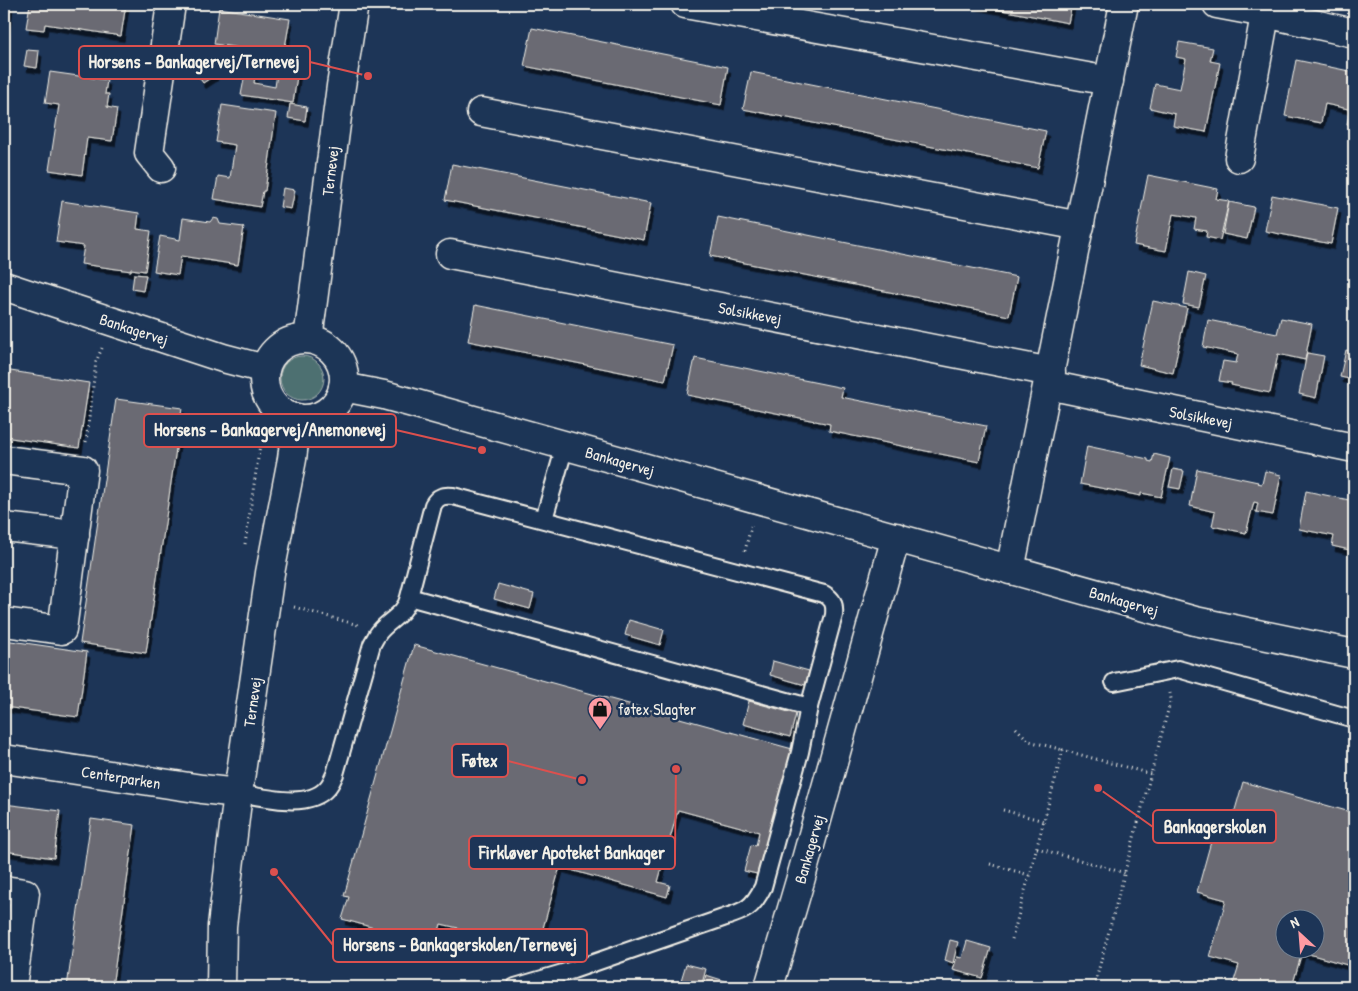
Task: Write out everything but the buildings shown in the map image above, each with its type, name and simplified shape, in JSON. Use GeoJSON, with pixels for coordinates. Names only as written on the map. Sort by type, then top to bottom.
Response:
{"type":"FeatureCollection","features":[{"type":"Feature","properties":{"kind":"street"},"geometry":{"type":"LineString","coordinates":[[161,168],[149,153],[172,4]]}},
{"type":"Feature","properties":{"kind":"street","name":"Ternevej"},"geometry":{"type":"LineString","coordinates":[[308,339],[341,86],[354,4]]}},
{"type":"Feature","properties":{"kind":"street"},"geometry":{"type":"LineString","coordinates":[[684,4],[1108,81]]}},
{"type":"Feature","properties":{"kind":"street"},"geometry":{"type":"LineString","coordinates":[[1010,570],[1124,4]]}},
{"type":"Feature","properties":{"kind":"street"},"geometry":{"type":"LineString","coordinates":[[1217,4],[1266,8],[1354,33]]}},
{"type":"Feature","properties":{"kind":"street"},"geometry":{"type":"LineString","coordinates":[[1239,158],[1266,8]]}},
{"type":"Feature","properties":{"kind":"street"},"geometry":{"type":"LineString","coordinates":[[481,112],[1080,226]]}},
{"type":"Feature","properties":{"kind":"street","name":"Solsikkevej"},"geometry":{"type":"LineString","coordinates":[[450,254],[1049,379],[1354,448]]}},
{"type":"Feature","properties":{"kind":"street","name":"Bankagervej"},"geometry":{"type":"LineString","coordinates":[[4,286],[223,358],[265,369]]}},
{"type":"Feature","properties":{"kind":"street"},"geometry":{"type":"LineString","coordinates":[[308,339],[321,342],[332,350],[340,360],[343,373],[343,387],[339,398],[332,407],[322,414],[311,418],[297,418],[281,412],[272,403],[266,393],[265,369],[271,356],[281,346],[294,340],[308,339]]}},
{"type":"Feature","properties":{"kind":"street","name":"Bankagervej"},"geometry":{"type":"LineString","coordinates":[[343,387],[384,395],[1195,621],[1354,654]]}},
{"type":"Feature","properties":{"kind":"street","name":"Ternevej"},"geometry":{"type":"LineString","coordinates":[[220,987],[222,926],[238,793],[270,573],[292,459],[297,418]]}},
{"type":"Feature","properties":{"kind":"street"},"geometry":{"type":"LineString","coordinates":[[4,460],[83,470],[62,630],[4,622]]}},
{"type":"Feature","properties":{"kind":"street"},"geometry":{"type":"LineString","coordinates":[[4,527],[75,535]]}},
{"type":"Feature","properties":{"kind":"street","name":"Bankagervej"},"geometry":{"type":"LineString","coordinates":[[769,987],[896,537]]}},
{"type":"Feature","properties":{"kind":"street","name":"Centerparken"},"geometry":{"type":"LineString","coordinates":[[4,759],[238,793]]}},
{"type":"Feature","properties":{"kind":"street"},"geometry":{"type":"LineString","coordinates":[[4,890],[25,893],[12,987]]}},
{"type":"Feature","properties":{"kind":"lane"},"geometry":{"type":"LineString","coordinates":[[544,519],[565,446]]}},
{"type":"Feature","properties":{"kind":"lane"},"geometry":{"type":"LineString","coordinates":[[238,793],[282,801],[303,800],[316,796],[327,788],[335,774],[372,644],[380,631],[404,610],[408,604],[433,505],[440,497],[445,495],[544,519],[830,597],[834,602],[834,615],[809,707],[800,752],[763,887],[757,899],[750,907],[740,912],[573,970],[515,987]]}},
{"type":"Feature","properties":{"kind":"lane"},"geometry":{"type":"LineString","coordinates":[[409,597],[809,707]]}},
{"type":"Feature","properties":{"kind":"lane"},"geometry":{"type":"LineString","coordinates":[[1114,682],[1178,669],[1354,719]]}},
{"type":"Feature","properties":{"kind":"path"},"geometry":{"type":"LineString","coordinates":[[83,470],[96,362],[114,323]]}},
{"type":"Feature","properties":{"kind":"path"},"geometry":{"type":"LineString","coordinates":[[740,571],[758,499]]}},
{"type":"Feature","properties":{"kind":"path"},"geometry":{"type":"LineString","coordinates":[[294,606],[380,631]]}},
{"type":"Feature","properties":{"kind":"path"},"geometry":{"type":"LineString","coordinates":[[1094,987],[1171,699],[1166,671]]}},
{"type":"Feature","properties":{"kind":"path"},"geometry":{"type":"LineString","coordinates":[[1016,728],[1029,741],[1151,774]]}},
{"type":"Feature","properties":{"kind":"path"},"geometry":{"type":"LineString","coordinates":[[1012,939],[1063,750]]}},
{"type":"Feature","properties":{"kind":"path"},"geometry":{"type":"LineString","coordinates":[[1003,810],[1044,821]]}},
{"type":"Feature","properties":{"kind":"path"},"geometry":{"type":"LineString","coordinates":[[1037,848],[1125,873]]}},
{"type":"Feature","properties":{"kind":"path"},"geometry":{"type":"LineString","coordinates":[[990,864],[1029,875]]}},
{"type":"Feature","properties":{"kind":"green space"},"geometry":{"type":"Polygon","coordinates":[[[298,356],[306,356],[318,362],[324,378],[318,394],[306,400],[298,400],[286,394],[280,382],[280,374],[286,362],[298,356]]]}},
{"type":"Feature","properties":{"kind":"place","name":"Horsens - Bankagervej/Ternevej"},"geometry":{"type":"Point","coordinates":[368,76]}},
{"type":"Feature","properties":{"kind":"place","name":"Horsens - Bankagervej/Anemonevej"},"geometry":{"type":"Point","coordinates":[482,450]}},
{"type":"Feature","properties":{"kind":"place","name":"føtex Slagter"},"geometry":{"type":"Point","coordinates":[600,730]}},
{"type":"Feature","properties":{"kind":"place","name":"Firkløver Apoteket Bankager"},"geometry":{"type":"Point","coordinates":[676,769]}},
{"type":"Feature","properties":{"kind":"place","name":"Føtex"},"geometry":{"type":"Point","coordinates":[582,780]}},
{"type":"Feature","properties":{"kind":"place","name":"Bankagerskolen"},"geometry":{"type":"Point","coordinates":[1098,788]}},
{"type":"Feature","properties":{"kind":"place","name":"Horsens - Bankagerskolen/Ternevej"},"geometry":{"type":"Point","coordinates":[274,872]}}]}
